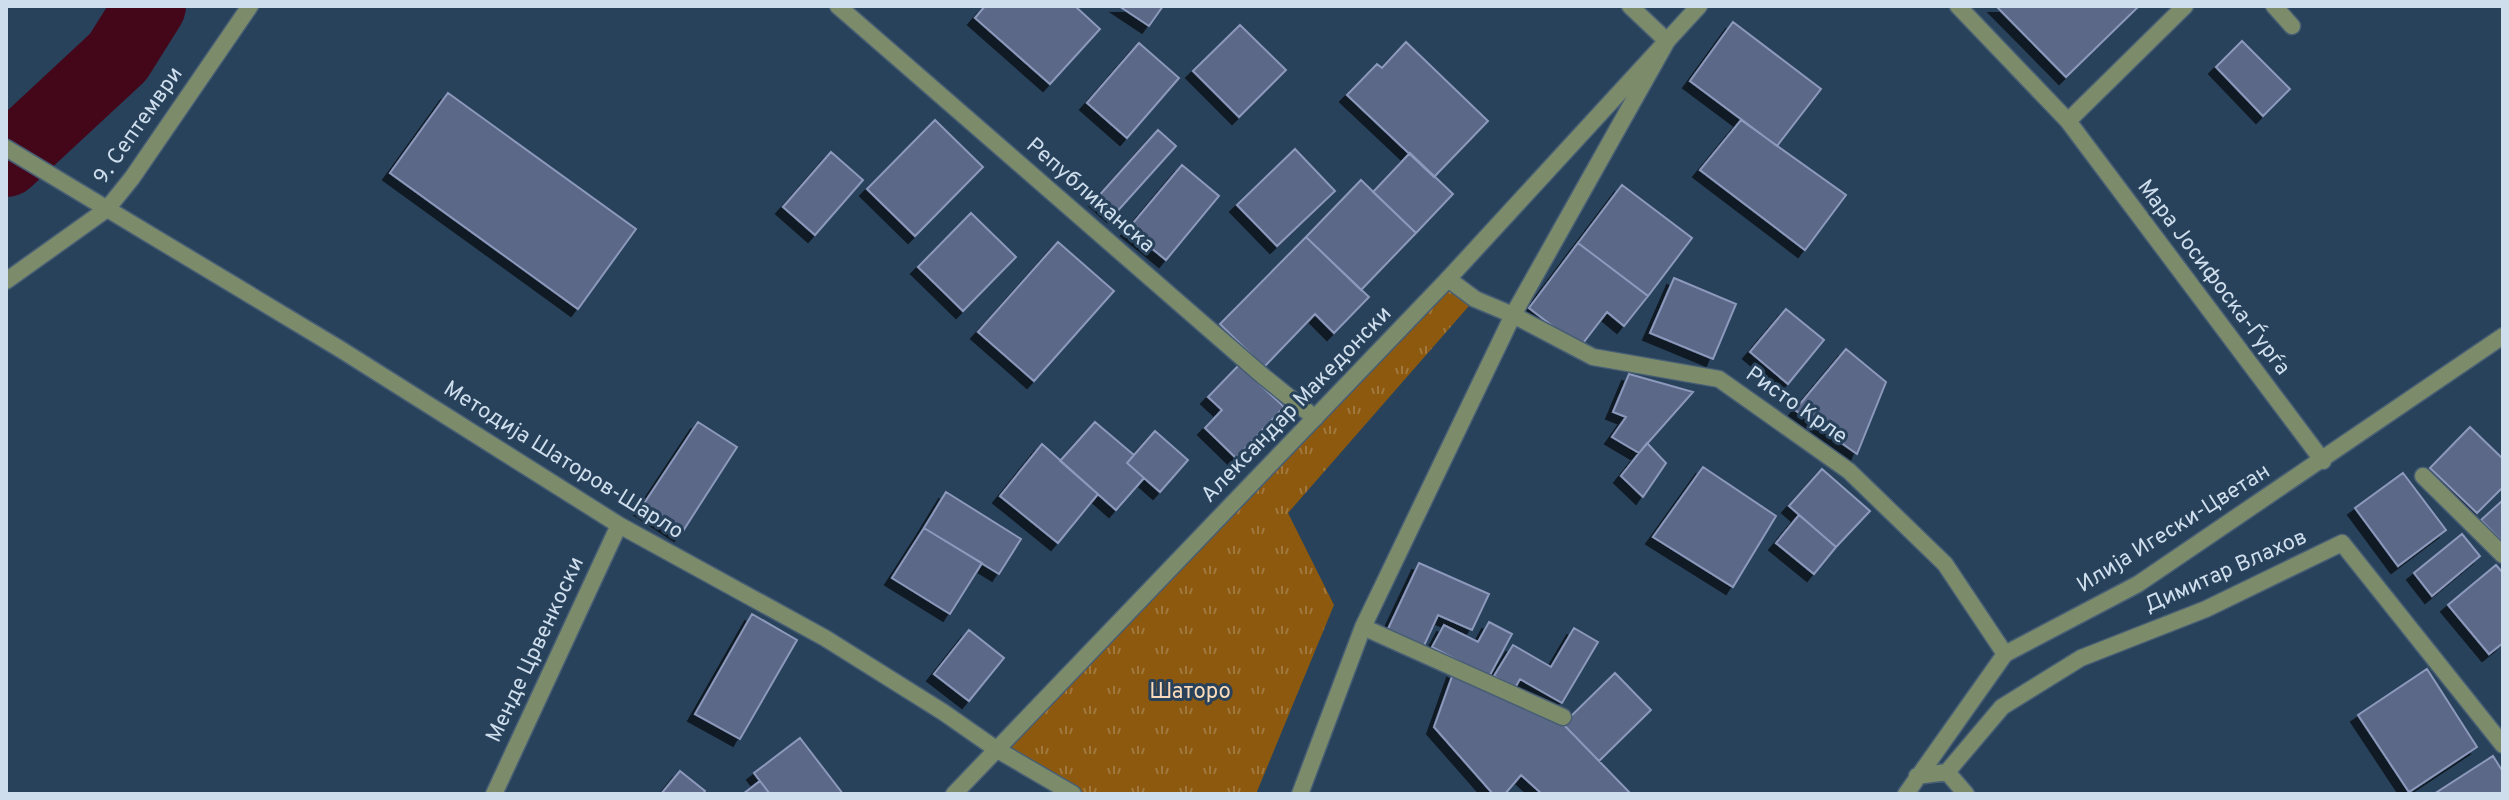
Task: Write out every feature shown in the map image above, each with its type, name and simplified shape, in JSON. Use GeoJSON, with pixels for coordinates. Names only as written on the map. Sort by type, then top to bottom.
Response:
{"type":"FeatureCollection","features":[{"type":"Feature","properties":{"kind":"street","name":"9. Септември"},"geometry":{"type":"LineString","coordinates":[[6,281],[107,209],[132,178],[250,6]]}},
{"type":"Feature","properties":{"kind":"street","name":"Републиканска"},"geometry":{"type":"LineString","coordinates":[[838,6],[1315,418]]}},
{"type":"Feature","properties":{"kind":"street"},"geometry":{"type":"LineString","coordinates":[[1630,6],[1667,41]]}},
{"type":"Feature","properties":{"kind":"street","name":"Александар Македонски"},"geometry":{"type":"LineString","coordinates":[[954,794],[1448,279],[1699,6]]}},
{"type":"Feature","properties":{"kind":"street","name":"Мара Јосифоска-Ѓурѓа"},"geometry":{"type":"LineString","coordinates":[[1958,6],[2068,121],[2323,461]]}},
{"type":"Feature","properties":{"kind":"street"},"geometry":{"type":"LineString","coordinates":[[2068,121],[2185,6]]}},
{"type":"Feature","properties":{"kind":"street"},"geometry":{"type":"LineString","coordinates":[[2274,6],[2292,26]]}},
{"type":"Feature","properties":{"kind":"street","name":"Александар Македонски"},"geometry":{"type":"LineString","coordinates":[[1300,794],[1363,627],[1513,315],[1667,41]]}},
{"type":"Feature","properties":{"kind":"street","name":"Методија Шаторов-Шарло"},"geometry":{"type":"LineString","coordinates":[[6,148],[340,349],[619,525],[825,638],[996,749],[1073,794]]}},
{"type":"Feature","properties":{"kind":"street","name":"Ристо Крле"},"geometry":{"type":"LineString","coordinates":[[1448,279],[1475,299],[1513,315],[1593,357],[1719,379],[1849,471],[1945,564],[2005,654]]}},
{"type":"Feature","properties":{"kind":"street","name":"Илија Игески-Цветан"},"geometry":{"type":"LineString","coordinates":[[1906,794],[2005,654],[2138,584],[2503,336]]}},
{"type":"Feature","properties":{"kind":"street"},"geometry":{"type":"LineString","coordinates":[[2423,476],[2503,555]]}},
{"type":"Feature","properties":{"kind":"street","name":"Менде Црвенкоски"},"geometry":{"type":"LineString","coordinates":[[494,794],[619,525]]}},
{"type":"Feature","properties":{"kind":"street","name":"Димитар Влахов"},"geometry":{"type":"LineString","coordinates":[[1947,772],[2002,707],[2081,658],[2206,609],[2342,543],[2503,745]]}},
{"type":"Feature","properties":{"kind":"street"},"geometry":{"type":"LineString","coordinates":[[1363,627],[1563,717]]}},
{"type":"Feature","properties":{"kind":"street"},"geometry":{"type":"LineString","coordinates":[[1917,776],[1947,772],[1966,794]]}},
{"type":"Feature","properties":{"kind":"green space","name":"Шаторо"},"geometry":{"type":"Polygon","coordinates":[[[1448,279],[1475,299],[1288,513],[1334,605],[1256,794],[1073,794],[996,749],[1448,279]]]}},
{"type":"Feature","properties":{"kind":"building"},"geometry":{"type":"Polygon","coordinates":[[[985,6],[1075,6],[1100,29],[1050,84],[975,18],[985,6]]]}},
{"type":"Feature","properties":{"kind":"building"},"geometry":{"type":"Polygon","coordinates":[[[1119,6],[1163,6],[1149,26],[1119,6]]]}},
{"type":"Feature","properties":{"kind":"building"},"geometry":{"type":"Polygon","coordinates":[[[1996,6],[2139,6],[2066,77],[1996,6]]]}},
{"type":"Feature","properties":{"kind":"building"},"geometry":{"type":"Polygon","coordinates":[[[1733,22],[1821,89],[1777,146],[1690,81],[1733,22]]]}},
{"type":"Feature","properties":{"kind":"building"},"geometry":{"type":"Polygon","coordinates":[[[1240,25],[1286,70],[1239,117],[1193,71],[1240,25]]]}},
{"type":"Feature","properties":{"kind":"building"},"geometry":{"type":"Polygon","coordinates":[[[2242,41],[2290,89],[2263,116],[2216,67],[2242,41]]]}},
{"type":"Feature","properties":{"kind":"building"},"geometry":{"type":"Polygon","coordinates":[[[1406,42],[1488,121],[1434,177],[1347,95],[1377,64],[1382,68],[1406,42]]]}},
{"type":"Feature","properties":{"kind":"building"},"geometry":{"type":"Polygon","coordinates":[[[1139,43],[1179,78],[1127,138],[1087,103],[1139,43]]]}},
{"type":"Feature","properties":{"kind":"building"},"geometry":{"type":"Polygon","coordinates":[[[448,93],[636,229],[578,309],[390,173],[448,93]]]}},
{"type":"Feature","properties":{"kind":"building"},"geometry":{"type":"Polygon","coordinates":[[[935,120],[983,167],[915,236],[867,189],[935,120]]]}},
{"type":"Feature","properties":{"kind":"building"},"geometry":{"type":"Polygon","coordinates":[[[1741,120],[1846,195],[1805,250],[1700,170],[1741,120]]]}},
{"type":"Feature","properties":{"kind":"building"},"geometry":{"type":"Polygon","coordinates":[[[1158,130],[1176,146],[1114,215],[1096,199],[1158,130]]]}},
{"type":"Feature","properties":{"kind":"building"},"geometry":{"type":"Polygon","coordinates":[[[1295,149],[1335,191],[1277,246],[1237,205],[1295,149]]]}},
{"type":"Feature","properties":{"kind":"building"},"geometry":{"type":"Polygon","coordinates":[[[831,152],[863,180],[815,235],[783,207],[831,152]]]}},
{"type":"Feature","properties":{"kind":"building"},"geometry":{"type":"Polygon","coordinates":[[[1410,153],[1453,194],[1416,233],[1373,192],[1410,153]]]}},
{"type":"Feature","properties":{"kind":"building"},"geometry":{"type":"Polygon","coordinates":[[[1182,165],[1219,196],[1166,260],[1128,229],[1182,165]]]}},
{"type":"Feature","properties":{"kind":"building"},"geometry":{"type":"Polygon","coordinates":[[[1361,180],[1416,233],[1361,290],[1306,237],[1361,180]]]}},
{"type":"Feature","properties":{"kind":"building"},"geometry":{"type":"Polygon","coordinates":[[[1622,185],[1692,238],[1648,296],[1578,243],[1622,185]]]}},
{"type":"Feature","properties":{"kind":"building"},"geometry":{"type":"Polygon","coordinates":[[[971,213],[1016,257],[963,311],[918,267],[971,213]]]}},
{"type":"Feature","properties":{"kind":"building"},"geometry":{"type":"Polygon","coordinates":[[[1306,237],[1369,297],[1334,333],[1315,314],[1264,367],[1220,324],[1306,237]]]}},
{"type":"Feature","properties":{"kind":"building"},"geometry":{"type":"Polygon","coordinates":[[[1058,242],[1114,291],[1034,381],[978,332],[1058,242]]]}},
{"type":"Feature","properties":{"kind":"building"},"geometry":{"type":"Polygon","coordinates":[[[1578,243],[1648,296],[1624,326],[1607,312],[1580,347],[1529,308],[1578,243]]]}},
{"type":"Feature","properties":{"kind":"building"},"geometry":{"type":"Polygon","coordinates":[[[1674,278],[1736,304],[1713,359],[1650,333],[1674,278]]]}},
{"type":"Feature","properties":{"kind":"building"},"geometry":{"type":"Polygon","coordinates":[[[1786,309],[1824,340],[1788,384],[1750,352],[1786,309]]]}},
{"type":"Feature","properties":{"kind":"building"},"geometry":{"type":"Polygon","coordinates":[[[1846,349],[1886,382],[1857,454],[1795,410],[1846,349]]]}},
{"type":"Feature","properties":{"kind":"building"},"geometry":{"type":"Polygon","coordinates":[[[1239,365],[1284,407],[1236,458],[1205,428],[1222,410],[1208,397],[1239,365]]]}},
{"type":"Feature","properties":{"kind":"building"},"geometry":{"type":"Polygon","coordinates":[[[1629,374],[1693,392],[1639,453],[1612,437],[1626,417],[1613,412],[1629,374]]]}},
{"type":"Feature","properties":{"kind":"building"},"geometry":{"type":"Polygon","coordinates":[[[698,422],[737,447],[681,534],[641,508],[698,422]]]}},
{"type":"Feature","properties":{"kind":"building"},"geometry":{"type":"Polygon","coordinates":[[[1095,422],[1134,455],[1127,463],[1144,478],[1116,510],[1060,461],[1095,422]]]}},
{"type":"Feature","properties":{"kind":"building"},"geometry":{"type":"Polygon","coordinates":[[[2470,427],[2503,459],[2503,487],[2477,513],[2430,468],[2470,427]]]}},
{"type":"Feature","properties":{"kind":"building"},"geometry":{"type":"Polygon","coordinates":[[[1155,431],[1188,460],[1160,492],[1127,463],[1155,431]]]}},
{"type":"Feature","properties":{"kind":"building"},"geometry":{"type":"Polygon","coordinates":[[[1647,443],[1666,463],[1643,497],[1621,476],[1647,443]]]}},
{"type":"Feature","properties":{"kind":"building"},"geometry":{"type":"Polygon","coordinates":[[[1042,444],[1098,494],[1058,543],[1000,496],[1042,444]]]}},
{"type":"Feature","properties":{"kind":"building"},"geometry":{"type":"Polygon","coordinates":[[[1703,467],[1776,516],[1733,587],[1653,537],[1703,467]]]}},
{"type":"Feature","properties":{"kind":"building"},"geometry":{"type":"Polygon","coordinates":[[[1822,469],[1870,511],[1836,547],[1789,506],[1822,469]]]}},
{"type":"Feature","properties":{"kind":"building"},"geometry":{"type":"Polygon","coordinates":[[[2403,473],[2446,530],[2398,566],[2355,508],[2403,473]]]}},
{"type":"Feature","properties":{"kind":"building"},"geometry":{"type":"Polygon","coordinates":[[[946,492],[1021,539],[999,574],[924,528],[946,492]]]}},
{"type":"Feature","properties":{"kind":"building"},"geometry":{"type":"Polygon","coordinates":[[[2503,500],[2503,543],[2481,520],[2503,500]]]}},
{"type":"Feature","properties":{"kind":"building"},"geometry":{"type":"Polygon","coordinates":[[[1799,515],[1836,547],[1814,574],[1776,543],[1799,515]]]}},
{"type":"Feature","properties":{"kind":"building"},"geometry":{"type":"Polygon","coordinates":[[[924,528],[982,563],[950,614],[892,578],[924,528]]]}},
{"type":"Feature","properties":{"kind":"building"},"geometry":{"type":"Polygon","coordinates":[[[2462,534],[2480,556],[2432,596],[2414,573],[2462,534]]]}},
{"type":"Feature","properties":{"kind":"building"},"geometry":{"type":"Polygon","coordinates":[[[1419,563],[1489,594],[1472,630],[1438,615],[1423,648],[1387,631],[1419,563]]]}},
{"type":"Feature","properties":{"kind":"building"},"geometry":{"type":"Polygon","coordinates":[[[2496,565],[2503,573],[2503,643],[2489,654],[2448,605],[2496,565]]]}},
{"type":"Feature","properties":{"kind":"building"},"geometry":{"type":"Polygon","coordinates":[[[752,614],[797,640],[740,739],[695,714],[752,614]]]}},
{"type":"Feature","properties":{"kind":"building"},"geometry":{"type":"Polygon","coordinates":[[[1489,622],[1512,634],[1489,677],[1432,647],[1444,625],[1478,642],[1489,622]]]}},
{"type":"Feature","properties":{"kind":"building"},"geometry":{"type":"Polygon","coordinates":[[[1574,628],[1598,642],[1562,703],[1520,679],[1515,688],[1494,676],[1513,645],[1551,667],[1574,628]]]}},
{"type":"Feature","properties":{"kind":"building"},"geometry":{"type":"Polygon","coordinates":[[[969,630],[1004,658],[969,701],[934,674],[969,630]]]}},
{"type":"Feature","properties":{"kind":"building"},"geometry":{"type":"Polygon","coordinates":[[[2427,669],[2477,747],[2409,792],[2358,715],[2427,669]]]}},
{"type":"Feature","properties":{"kind":"building"},"geometry":{"type":"Polygon","coordinates":[[[1454,671],[1563,724],[1631,794],[1542,794],[1521,775],[1505,794],[1493,794],[1434,727],[1454,671]]]}},
{"type":"Feature","properties":{"kind":"building"},"geometry":{"type":"Polygon","coordinates":[[[1615,673],[1651,710],[1599,761],[1563,724],[1615,673]]]}},
{"type":"Feature","properties":{"kind":"building"},"geometry":{"type":"Polygon","coordinates":[[[800,738],[843,794],[770,794],[760,781],[754,773],[800,738]]]}},
{"type":"Feature","properties":{"kind":"building"},"geometry":{"type":"Polygon","coordinates":[[[2493,756],[2503,772],[2503,794],[2434,794],[2493,756]]]}},
{"type":"Feature","properties":{"kind":"building"},"geometry":{"type":"Polygon","coordinates":[[[680,771],[705,791],[703,794],[661,794],[680,771]]]}},
{"type":"Feature","properties":{"kind":"building"},"geometry":{"type":"Polygon","coordinates":[[[760,781],[770,794],[743,794],[760,781]]]}},
{"type":"Feature","properties":{"kind":"waterway"},"geometry":{"type":"LineString","coordinates":[[6,161],[118,57],[150,6]]}}]}
